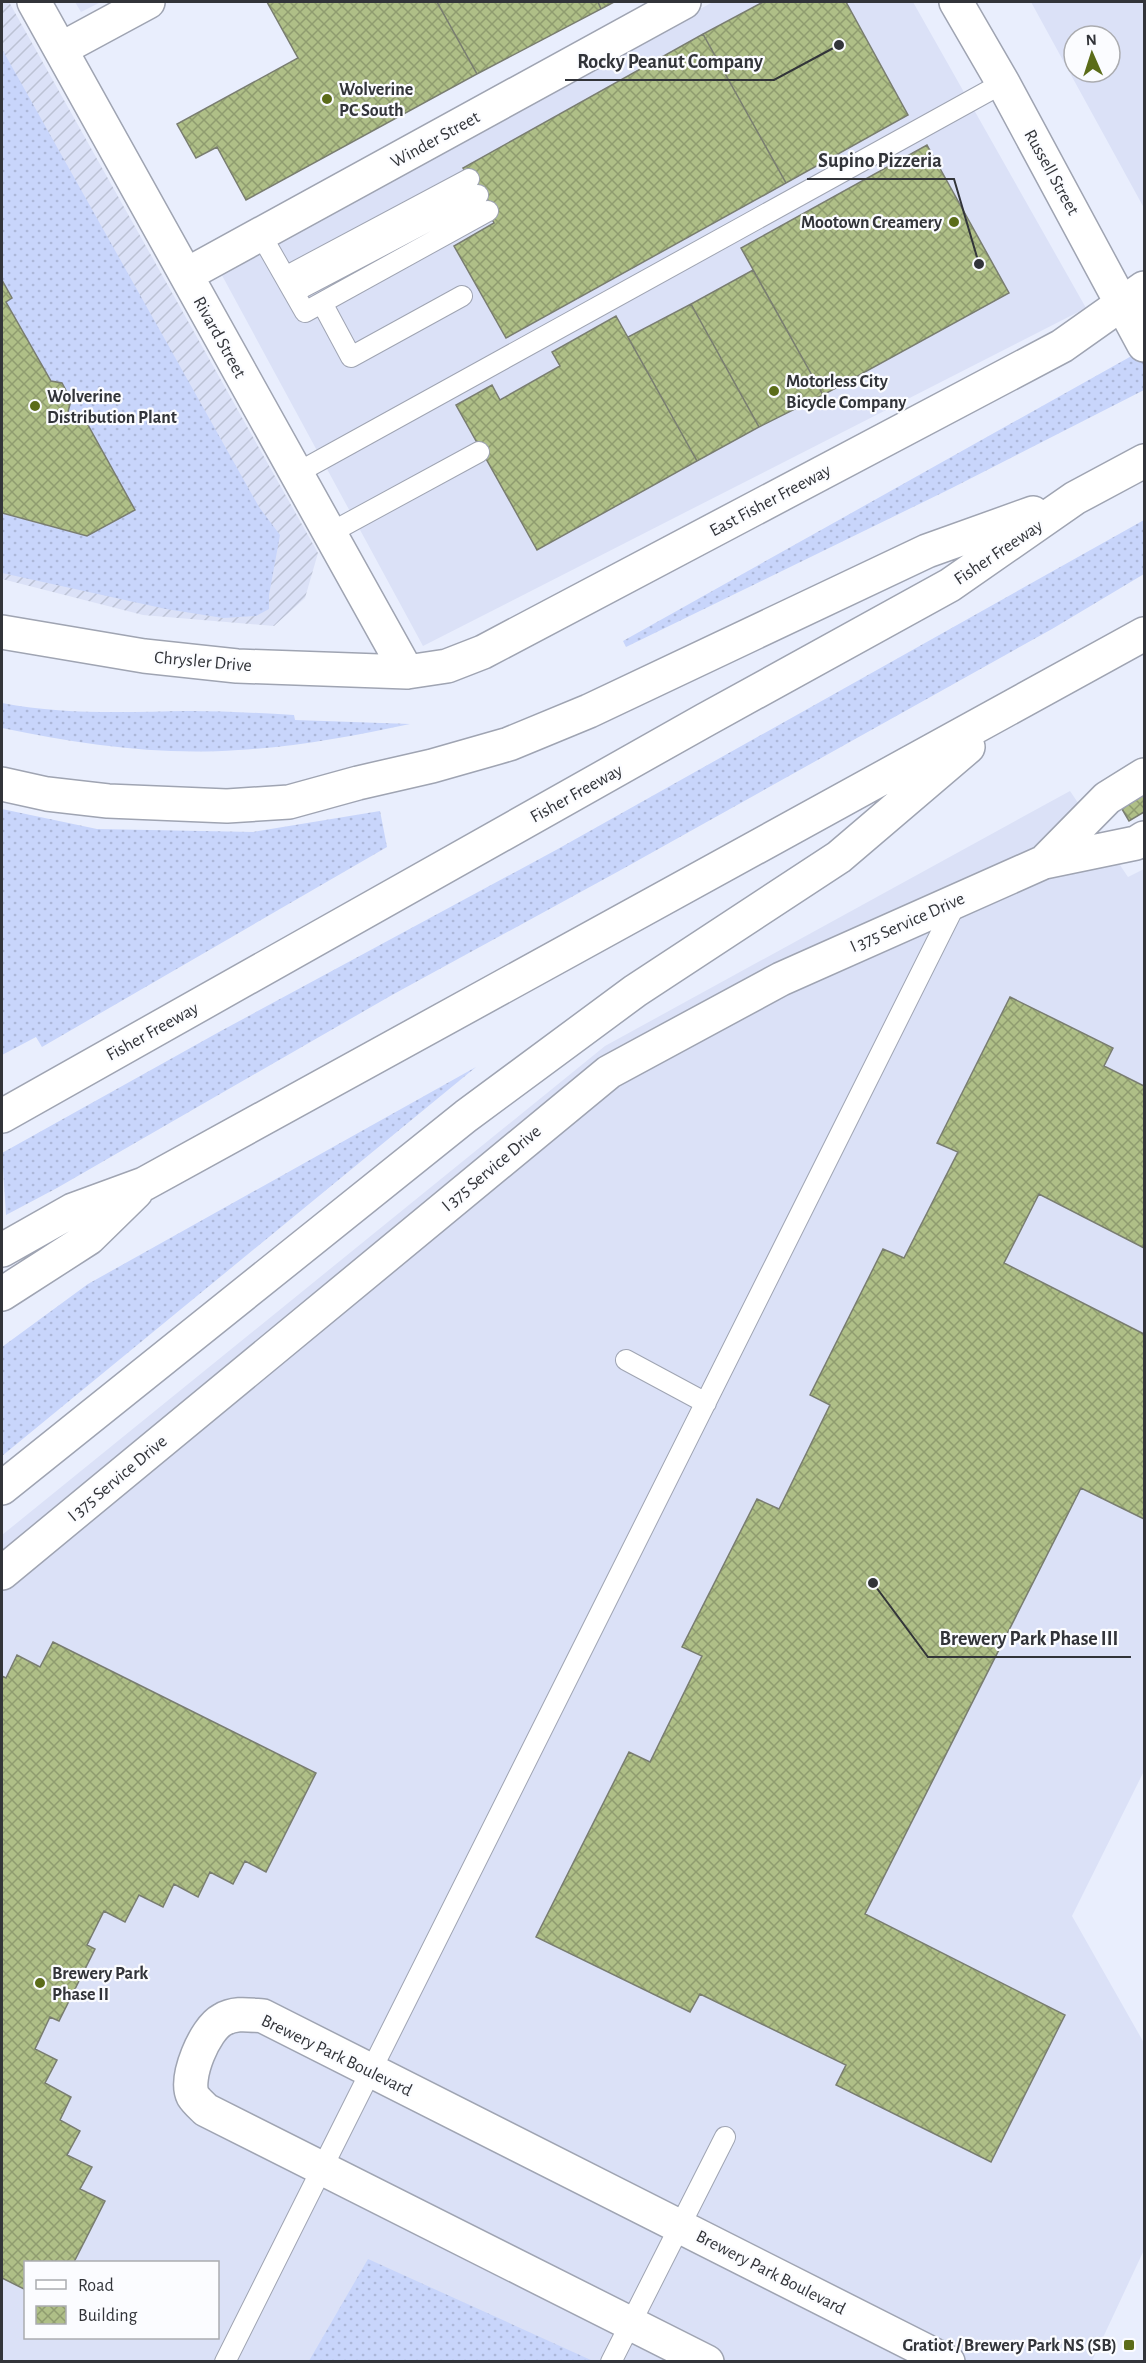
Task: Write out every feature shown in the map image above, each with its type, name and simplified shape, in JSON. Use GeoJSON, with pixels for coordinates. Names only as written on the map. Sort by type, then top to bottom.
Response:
{"type":"FeatureCollection","features":[{"type":"Feature","properties":{"kind":"main road","name":"Rivard Street"},"geometry":{"type":"LineString","coordinates":[[34,2],[407,672]]}},
{"type":"Feature","properties":{"kind":"main road"},"geometry":{"type":"LineString","coordinates":[[61,49],[148,2]]}},
{"type":"Feature","properties":{"kind":"main road","name":"Winder Street"},"geometry":{"type":"LineString","coordinates":[[186,275],[684,2]]}},
{"type":"Feature","properties":{"kind":"main road","name":"Russell Street"},"geometry":{"type":"LineString","coordinates":[[957,2],[1003,83],[1134,296],[1144,345]]}},
{"type":"Feature","properties":{"kind":"main road","name":"East Fisher Freeway"},"geometry":{"type":"LineString","coordinates":[[407,672],[447,666],[483,652],[1062,346],[1134,296]]}},
{"type":"Feature","properties":{"kind":"main road","name":"Fisher Freeway"},"geometry":{"type":"LineString","coordinates":[[2,1116],[705,720],[950,585],[1075,498],[1144,461]]}},
{"type":"Feature","properties":{"kind":"main road"},"geometry":{"type":"LineString","coordinates":[[2,784],[47,794],[108,801],[227,806],[289,802],[432,766],[509,744],[589,711],[927,551],[1075,498]]}},
{"type":"Feature","properties":{"kind":"main road","name":"Chrysler Drive"},"geometry":{"type":"LineString","coordinates":[[2,632],[144,656],[237,666],[407,672]]}},
{"type":"Feature","properties":{"kind":"main road"},"geometry":{"type":"LineString","coordinates":[[2,1250],[73,1210],[144,1184],[1144,634]]}},
{"type":"Feature","properties":{"kind":"main road"},"geometry":{"type":"LineString","coordinates":[[2,1488],[466,1116],[635,991],[839,857],[1022,701]]}},
{"type":"Feature","properties":{"kind":"main road"},"geometry":{"type":"LineString","coordinates":[[2,765],[109,781],[168,785],[228,786],[287,781],[358,783]]}},
{"type":"Feature","properties":{"kind":"main road","name":"I 375 Service Drive"},"geometry":{"type":"LineString","coordinates":[[1044,862],[1107,798],[1144,775]]}},
{"type":"Feature","properties":{"kind":"main road","name":"I 375 Service Drive"},"geometry":{"type":"LineString","coordinates":[[2,1573],[609,1071],[782,979],[958,899],[1044,862],[1136,843],[1144,838]]}},
{"type":"Feature","properties":{"kind":"main road"},"geometry":{"type":"LineString","coordinates":[[2,1294],[89,1238],[144,1184]]}},
{"type":"Feature","properties":{"kind":"main road","name":"Brewery Park Boulevard"},"geometry":{"type":"LineString","coordinates":[[707,2361],[321,2170],[206,2110],[192,2095],[191,2075],[202,2044],[220,2020],[242,2014],[263,2016],[681,2226],[926,2357]]}},
{"type":"Feature","properties":{"kind":"lane"},"geometry":{"type":"LineString","coordinates":[[297,473],[1003,83]]}},
{"type":"Feature","properties":{"kind":"lane"},"geometry":{"type":"LineString","coordinates":[[261,235],[305,312],[322,303],[478,195],[290,284]]}},
{"type":"Feature","properties":{"kind":"lane"},"geometry":{"type":"LineString","coordinates":[[322,303],[351,357],[462,297]]}},
{"type":"Feature","properties":{"kind":"lane"},"geometry":{"type":"LineString","coordinates":[[330,533],[479,452]]}},
{"type":"Feature","properties":{"kind":"lane"},"geometry":{"type":"LineString","coordinates":[[225,2361],[958,899]]}},
{"type":"Feature","properties":{"kind":"lane"},"geometry":{"type":"LineString","coordinates":[[627,1360],[706,1403]]}},
{"type":"Feature","properties":{"kind":"lane"},"geometry":{"type":"LineString","coordinates":[[611,2361],[681,2226],[724,2136]]}},
{"type":"Feature","properties":{"kind":"shaded area"},"geometry":{"type":"Polygon","coordinates":[[[2,2],[9,2],[318,553],[305,598],[274,626],[143,615],[2,579],[2,2]]]}},
{"type":"Feature","properties":{"kind":"shaded area"},"geometry":{"type":"Polygon","coordinates":[[[75,2],[101,2],[81,12],[75,2]]]}},
{"type":"Feature","properties":{"kind":"shaded area"},"geometry":{"type":"Polygon","coordinates":[[[713,2],[913,2],[1086,308],[423,646],[218,268],[713,2]]]}},
{"type":"Feature","properties":{"kind":"shaded area"},"geometry":{"type":"Polygon","coordinates":[[[1031,2],[1144,2],[1144,208],[1076,84],[1122,84],[1122,24],[1062,24],[1062,59],[1031,2]]]}},
{"type":"Feature","properties":{"kind":"shaded area"},"geometry":{"type":"Polygon","coordinates":[[[2,49],[259,507],[280,535],[269,595],[269,609],[256,616],[223,618],[166,609],[2,573],[2,49]]]}},
{"type":"Feature","properties":{"kind":"shaded area"},"geometry":{"type":"Polygon","coordinates":[[[1144,349],[1144,390],[950,489],[626,647],[623,641],[1144,349]]]}},
{"type":"Feature","properties":{"kind":"shaded area"},"geometry":{"type":"Polygon","coordinates":[[[1144,520],[1144,574],[1052,629],[392,995],[6,1215],[2,1153],[219,1032],[556,850],[1144,520]]]}},
{"type":"Feature","properties":{"kind":"shaded area"},"geometry":{"type":"Polygon","coordinates":[[[2,703],[71,711],[228,712],[294,715],[295,720],[410,724],[367,733],[260,749],[149,750],[90,744],[2,728],[2,703]]]}},
{"type":"Feature","properties":{"kind":"shaded area"},"geometry":{"type":"Polygon","coordinates":[[[1070,791],[1128,877],[1144,869],[1144,1771],[1072,1916],[1144,2043],[1144,2250],[1092,2361],[2,2362],[2,1535],[605,1046],[1070,791]]]}},
{"type":"Feature","properties":{"kind":"shaded area"},"geometry":{"type":"Polygon","coordinates":[[[2,809],[97,829],[253,832],[380,811],[387,847],[42,1047],[36,1037],[2,1055],[2,809]]]}},
{"type":"Feature","properties":{"kind":"shaded area"},"geometry":{"type":"Polygon","coordinates":[[[476,1067],[2,1456],[2,1347],[88,1284],[476,1067]]]}},
{"type":"Feature","properties":{"kind":"shaded area"},"geometry":{"type":"Polygon","coordinates":[[[368,2259],[593,2361],[309,2361],[368,2259]]]}},
{"type":"Feature","properties":{"kind":"building","name":"Wolverine PC South"},"geometry":{"type":"Polygon","coordinates":[[[267,2],[437,2],[477,74],[246,200],[217,147],[196,158],[177,124],[298,58],[267,2]]]}},
{"type":"Feature","properties":{"kind":"building"},"geometry":{"type":"Polygon","coordinates":[[[437,2],[598,2],[601,9],[477,74],[437,2]]]}},
{"type":"Feature","properties":{"kind":"building"},"geometry":{"type":"Polygon","coordinates":[[[598,2],[614,2],[601,9],[598,2]]]}},
{"type":"Feature","properties":{"kind":"building"},"geometry":{"type":"Polygon","coordinates":[[[763,2],[846,2],[908,115],[786,183],[703,34],[763,2]]]}},
{"type":"Feature","properties":{"kind":"building"},"geometry":{"type":"Polygon","coordinates":[[[703,34],[786,183],[506,338],[454,246],[494,223],[463,168],[703,34]]]}},
{"type":"Feature","properties":{"kind":"building"},"geometry":{"type":"Polygon","coordinates":[[[927,145],[1009,293],[823,395],[741,248],[927,145]]]}},
{"type":"Feature","properties":{"kind":"building"},"geometry":{"type":"Polygon","coordinates":[[[753,270],[823,395],[759,427],[691,304],[753,270]]]}},
{"type":"Feature","properties":{"kind":"building","name":"Wolverine Distribution Plant"},"geometry":{"type":"Polygon","coordinates":[[[2,280],[12,298],[6,302],[51,381],[62,383],[71,400],[68,412],[73,422],[83,416],[135,510],[87,536],[2,513],[2,280]]]}},
{"type":"Feature","properties":{"kind":"building"},"geometry":{"type":"Polygon","coordinates":[[[691,304],[759,427],[697,461],[628,337],[691,304]]]}},
{"type":"Feature","properties":{"kind":"building"},"geometry":{"type":"Polygon","coordinates":[[[616,316],[697,461],[537,550],[456,405],[492,385],[500,400],[560,366],[552,352],[616,316]]]}},
{"type":"Feature","properties":{"kind":"building"},"geometry":{"type":"Polygon","coordinates":[[[1144,790],[1144,812],[1129,821],[1119,804],[1144,790]]]}},
{"type":"Feature","properties":{"kind":"building"},"geometry":{"type":"Polygon","coordinates":[[[1010,997],[1113,1048],[1104,1066],[1144,1086],[1144,1248],[1039,1194],[1004,1263],[1144,1334],[1144,1519],[1081,1488],[865,1914],[1065,2015],[991,2162],[836,2085],[846,2065],[700,1994],[690,2012],[536,1937],[629,1752],[650,1762],[702,1656],[682,1647],[757,1499],[779,1509],[830,1405],[810,1395],[883,1249],[904,1258],[958,1152],[937,1143],[1010,997]]]}},
{"type":"Feature","properties":{"kind":"building","name":"Brewery Park Phase II"},"geometry":{"type":"Polygon","coordinates":[[[53,1642],[316,1773],[266,1872],[245,1861],[233,1884],[210,1872],[198,1897],[174,1884],[163,1907],[139,1895],[125,1922],[104,1911],[87,1945],[95,1949],[59,2021],[50,2017],[35,2049],[57,2060],[45,2083],[71,2097],[60,2120],[80,2131],[67,2155],[92,2167],[80,2189],[105,2201],[75,2261],[24,2261],[24,2289],[2,2278],[2,1676],[6,1678],[17,1655],[40,1667],[53,1642]]]}},
{"type":"Feature","properties":{"kind":"place","name":"Rocky Peanut Company"},"geometry":{"type":"Point","coordinates":[839,45]}},
{"type":"Feature","properties":{"kind":"place","name":"Wolverine PC South"},"geometry":{"type":"Point","coordinates":[327,99]}},
{"type":"Feature","properties":{"kind":"place","name":"Mootown Creamery"},"geometry":{"type":"Point","coordinates":[954,222]}},
{"type":"Feature","properties":{"kind":"place","name":"Supino Pizzeria"},"geometry":{"type":"Point","coordinates":[979,264]}},
{"type":"Feature","properties":{"kind":"place","name":"Motorless City Bicycle Company"},"geometry":{"type":"Point","coordinates":[774,391]}},
{"type":"Feature","properties":{"kind":"place","name":"Wolverine Distribution Plant"},"geometry":{"type":"Point","coordinates":[35,406]}},
{"type":"Feature","properties":{"kind":"place","name":"Brewery Park Phase III"},"geometry":{"type":"Point","coordinates":[873,1583]}},
{"type":"Feature","properties":{"kind":"place","name":"Brewery Park Phase II"},"geometry":{"type":"Point","coordinates":[40,1983]}},
{"type":"Feature","properties":{"kind":"place","name":"Gratiot / Brewery Park NS (SB)"},"geometry":{"type":"Point","coordinates":[1129,2345]}}]}
